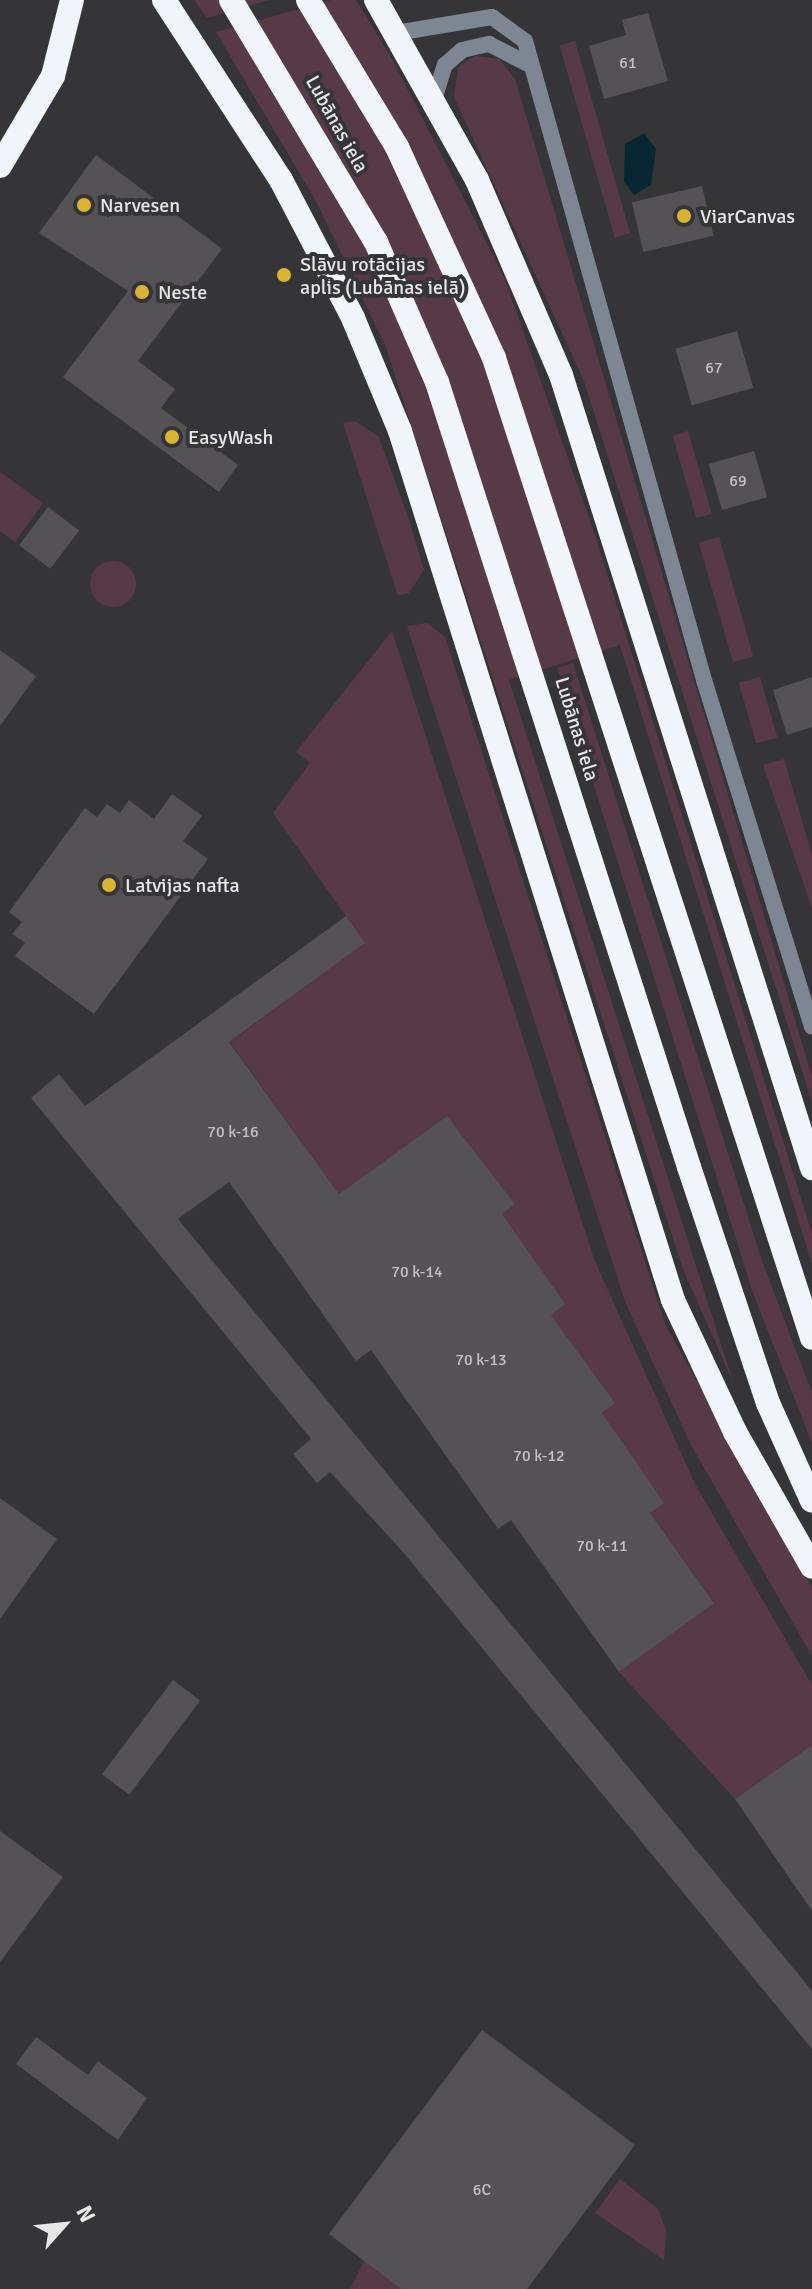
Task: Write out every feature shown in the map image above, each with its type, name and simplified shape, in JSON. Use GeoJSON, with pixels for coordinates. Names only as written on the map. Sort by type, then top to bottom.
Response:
{"type":"FeatureCollection","features":[{"type":"Feature","properties":{"kind":"highway"},"geometry":{"type":"LineString","coordinates":[[0,166],[53,76],[72,0]]}},
{"type":"Feature","properties":{"kind":"highway"},"geometry":{"type":"LineString","coordinates":[[164,0],[281,180],[359,332],[400,431],[673,1300],[735,1432],[812,1567]]}},
{"type":"Feature","properties":{"kind":"highway","name":"Lubānas iela"},"geometry":{"type":"LineString","coordinates":[[231,0],[376,242],[442,396],[534,672],[704,1212],[768,1403],[812,1501]]}},
{"type":"Feature","properties":{"kind":"highway","name":"Lubānas iela"},"geometry":{"type":"LineString","coordinates":[[308,0],[397,147],[468,293],[593,653],[812,1338]]}},
{"type":"Feature","properties":{"kind":"highway"},"geometry":{"type":"LineString","coordinates":[[376,0],[434,100],[561,375],[812,1168]]}},
{"type":"Feature","properties":{"kind":"street"},"geometry":{"type":"LineString","coordinates":[[396,33],[492,17],[518,29],[805,978],[812,1027]]}},
{"type":"Feature","properties":{"kind":"street"},"geometry":{"type":"LineString","coordinates":[[434,100],[445,65],[462,50],[489,44],[526,63]]}},
{"type":"Feature","properties":{"kind":"shaded area"},"geometry":{"type":"Polygon","coordinates":[[[194,0],[269,0],[207,18],[194,0]]]}},
{"type":"Feature","properties":{"kind":"shaded area"},"geometry":{"type":"Polygon","coordinates":[[[331,0],[356,0],[392,59],[504,277],[595,535],[812,1234],[812,1264],[620,645],[509,680],[733,1382],[683,1269],[386,347],[316,201],[216,32],[331,0]]]}},
{"type":"Feature","properties":{"kind":"shaded area"},"geometry":{"type":"Polygon","coordinates":[[[575,41],[630,233],[615,238],[560,45],[575,41]]]}},
{"type":"Feature","properties":{"kind":"shaded area"},"geometry":{"type":"Polygon","coordinates":[[[475,56],[499,59],[515,79],[812,1077],[812,1102],[584,381],[454,97],[458,67],[475,56]]]}},
{"type":"Feature","properties":{"kind":"shaded area"},"geometry":{"type":"Polygon","coordinates":[[[355,421],[379,437],[409,520],[424,570],[409,593],[398,596],[343,423],[355,421]]]}},
{"type":"Feature","properties":{"kind":"shaded area"},"geometry":{"type":"Polygon","coordinates":[[[688,431],[712,514],[696,518],[673,435],[688,431]]]}},
{"type":"Feature","properties":{"kind":"shaded area"},"geometry":{"type":"Polygon","coordinates":[[[0,472],[43,503],[15,542],[0,531],[0,472]]]}},
{"type":"Feature","properties":{"kind":"shaded area"},"geometry":{"type":"Polygon","coordinates":[[[719,537],[753,656],[733,662],[699,543],[719,537]]]}},
{"type":"Feature","properties":{"kind":"shaded area"},"geometry":{"type":"Polygon","coordinates":[[[113,561],[129,568],[136,584],[129,600],[113,607],[97,600],[90,584],[97,568],[113,561]]]}},
{"type":"Feature","properties":{"kind":"shaded area"},"geometry":{"type":"Polygon","coordinates":[[[427,623],[445,637],[665,1324],[812,1588],[812,1656],[691,1445],[626,1304],[407,626],[427,623]]]}},
{"type":"Feature","properties":{"kind":"shaded area"},"geometry":{"type":"Polygon","coordinates":[[[392,631],[594,1259],[695,1484],[812,1685],[812,1745],[735,1799],[619,1672],[714,1602],[650,1513],[663,1503],[602,1413],[615,1403],[551,1315],[564,1304],[502,1214],[515,1204],[447,1116],[339,1194],[230,1042],[365,943],[273,813],[310,763],[296,752],[392,631]]]}},
{"type":"Feature","properties":{"kind":"shaded area"},"geometry":{"type":"Polygon","coordinates":[[[573,663],[762,1261],[812,1393],[812,1443],[753,1293],[557,668],[573,663]]]}},
{"type":"Feature","properties":{"kind":"shaded area"},"geometry":{"type":"Polygon","coordinates":[[[760,677],[777,738],[756,744],[739,683],[760,677]]]}},
{"type":"Feature","properties":{"kind":"shaded area"},"geometry":{"type":"Polygon","coordinates":[[[784,759],[812,855],[812,908],[763,765],[784,759]]]}},
{"type":"Feature","properties":{"kind":"shaded area"},"geometry":{"type":"Polygon","coordinates":[[[620,2179],[658,2209],[666,2230],[664,2260],[595,2213],[620,2179]]]}},
{"type":"Feature","properties":{"kind":"shaded area"},"geometry":{"type":"Polygon","coordinates":[[[364,2261],[401,2289],[350,2289],[364,2261]]]}},
{"type":"Feature","properties":{"kind":"water"},"geometry":{"type":"Polygon","coordinates":[[[644,133],[656,149],[651,185],[634,195],[624,182],[625,144],[644,133]]]}},
{"type":"Feature","properties":{"kind":"building"},"geometry":{"type":"Polygon","coordinates":[[[648,13],[668,81],[604,99],[589,46],[626,35],[622,20],[648,13]]]}},
{"type":"Feature","properties":{"kind":"building"},"geometry":{"type":"Polygon","coordinates":[[[96,155],[222,249],[138,361],[175,389],[161,408],[238,465],[219,492],[63,377],[128,291],[39,233],[96,155]]]}},
{"type":"Feature","properties":{"kind":"building"},"geometry":{"type":"Polygon","coordinates":[[[702,186],[713,236],[643,252],[632,202],[702,186]]]}},
{"type":"Feature","properties":{"kind":"building"},"geometry":{"type":"Polygon","coordinates":[[[737,331],[753,388],[692,405],[675,349],[737,331]]]}},
{"type":"Feature","properties":{"kind":"building"},"geometry":{"type":"Polygon","coordinates":[[[754,451],[767,497],[722,510],[709,464],[754,451]]]}},
{"type":"Feature","properties":{"kind":"building"},"geometry":{"type":"Polygon","coordinates":[[[48,507],[79,530],[50,569],[19,545],[48,507]]]}},
{"type":"Feature","properties":{"kind":"building"},"geometry":{"type":"Polygon","coordinates":[[[0,650],[36,676],[0,726],[0,650]]]}},
{"type":"Feature","properties":{"kind":"building"},"geometry":{"type":"Polygon","coordinates":[[[812,677],[812,727],[787,735],[773,690],[812,677]]]}},
{"type":"Feature","properties":{"kind":"building","name":"Latvijas nafta"},"geometry":{"type":"Polygon","coordinates":[[[172,794],[202,816],[183,841],[208,859],[94,1014],[15,956],[25,943],[12,934],[22,922],[9,912],[85,808],[97,817],[107,804],[120,813],[129,800],[154,819],[172,794]]]}},
{"type":"Feature","properties":{"kind":"building"},"geometry":{"type":"Polygon","coordinates":[[[346,916],[365,943],[229,1042],[339,1194],[447,1116],[515,1204],[502,1214],[565,1304],[551,1315],[615,1403],[602,1413],[664,1503],[650,1513],[714,1603],[619,1672],[511,1520],[498,1529],[371,1350],[356,1361],[229,1182],[178,1219],[812,1991],[812,2049],[403,1552],[330,1472],[317,1483],[293,1454],[311,1439],[31,1098],[59,1074],[85,1106],[346,916]]]}},
{"type":"Feature","properties":{"kind":"building"},"geometry":{"type":"Polygon","coordinates":[[[0,1498],[57,1539],[0,1619],[0,1498]]]}},
{"type":"Feature","properties":{"kind":"building"},"geometry":{"type":"Polygon","coordinates":[[[173,1680],[200,1700],[129,1795],[102,1774],[173,1680]]]}},
{"type":"Feature","properties":{"kind":"building"},"geometry":{"type":"Polygon","coordinates":[[[812,1745],[812,1911],[735,1799],[812,1745]]]}},
{"type":"Feature","properties":{"kind":"building"},"geometry":{"type":"Polygon","coordinates":[[[0,1831],[63,1877],[0,1962],[0,1831]]]}},
{"type":"Feature","properties":{"kind":"building"},"geometry":{"type":"Polygon","coordinates":[[[482,2030],[635,2145],[527,2289],[401,2289],[329,2234],[482,2030]]]}},
{"type":"Feature","properties":{"kind":"building"},"geometry":{"type":"Polygon","coordinates":[[[36,2037],[88,2075],[98,2061],[147,2098],[118,2140],[16,2064],[36,2037]]]}},
{"type":"Feature","properties":{"kind":"place","name":"Narvesen"},"geometry":{"type":"Point","coordinates":[84,205]}},
{"type":"Feature","properties":{"kind":"place","name":"ViarCanvas"},"geometry":{"type":"Point","coordinates":[684,216]}},
{"type":"Feature","properties":{"kind":"place","name":"Slāvu rotācijas aplis (Lubānas ielā)"},"geometry":{"type":"Point","coordinates":[284,275]}},
{"type":"Feature","properties":{"kind":"place","name":"Neste"},"geometry":{"type":"Point","coordinates":[142,292]}},
{"type":"Feature","properties":{"kind":"place","name":"EasyWash"},"geometry":{"type":"Point","coordinates":[172,437]}},
{"type":"Feature","properties":{"kind":"place","name":"Latvijas nafta"},"geometry":{"type":"Point","coordinates":[109,885]}}]}
